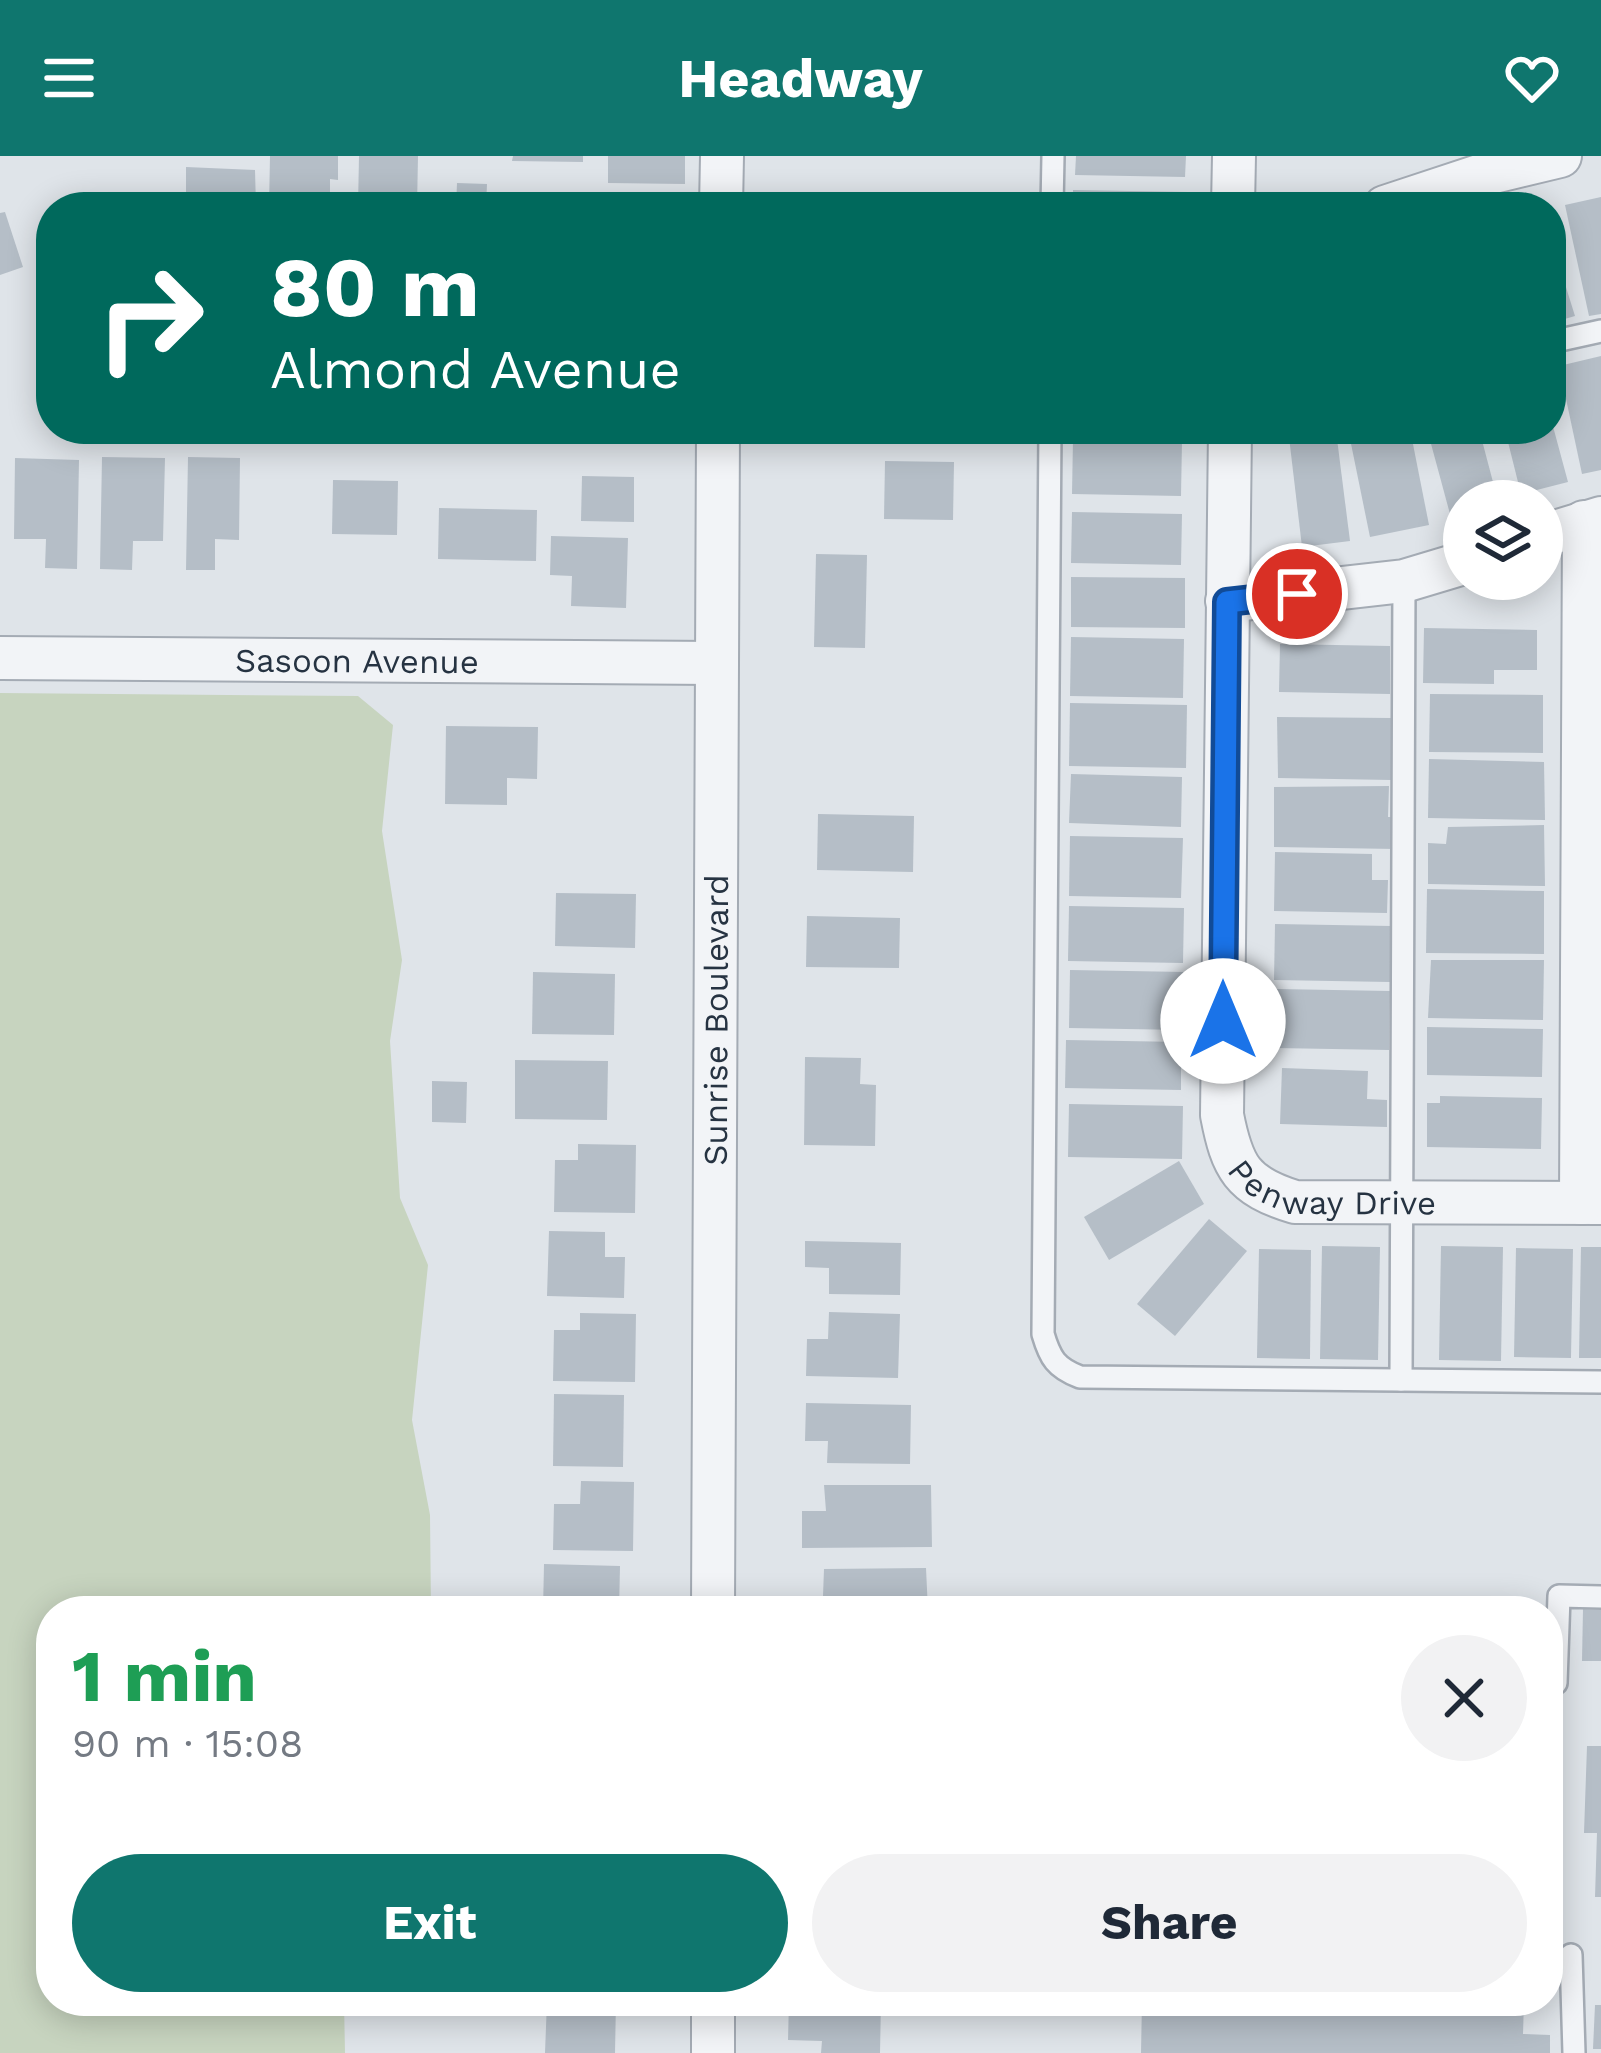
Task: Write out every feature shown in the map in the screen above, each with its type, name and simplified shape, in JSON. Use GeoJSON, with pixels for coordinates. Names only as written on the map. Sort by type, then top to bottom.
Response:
{"type":"FeatureCollection","features":[{"type":"Feature","properties":{"kind":"street"},"geometry":{"type":"LineString","coordinates":[[722,156],[722,192]]}},
{"type":"Feature","properties":{"kind":"street"},"geometry":{"type":"LineString","coordinates":[[1233,192],[1234,156]]}},
{"type":"Feature","properties":{"kind":"street"},"geometry":{"type":"LineString","coordinates":[[1424,192],[1495,165],[1560,156]]}},
{"type":"Feature","properties":{"kind":"street","name":"Sunrise Boulevard"},"geometry":{"type":"LineString","coordinates":[[713,1596],[718,444]]}},
{"type":"Feature","properties":{"kind":"street","name":"Penway Drive"},"geometry":{"type":"LineString","coordinates":[[1230,444],[1222,1115],[1229,1153],[1243,1175],[1267,1194],[1295,1202],[1591,1203]]}},
{"type":"Feature","properties":{"kind":"street"},"geometry":{"type":"LineString","coordinates":[[1563,529],[1592,520],[1591,1203]]}},
{"type":"Feature","properties":{"kind":"street"},"geometry":{"type":"LineString","coordinates":[[1227,602],[1405,580],[1443,569]]}},
{"type":"Feature","properties":{"kind":"street","name":"Sasoon Avenue"},"geometry":{"type":"LineString","coordinates":[[0,658],[715,663]]}},
{"type":"Feature","properties":{"kind":"street"},"geometry":{"type":"LineString","coordinates":[[712,2016],[712,2053]]}},
{"type":"Feature","properties":{"kind":"lane"},"geometry":{"type":"LineString","coordinates":[[1052,192],[1053,156]]}},
{"type":"Feature","properties":{"kind":"lane"},"geometry":{"type":"LineString","coordinates":[[1566,339],[1601,331]]}},
{"type":"Feature","properties":{"kind":"lane"},"geometry":{"type":"LineString","coordinates":[[1050,444],[1043,1334],[1050,1359],[1063,1371],[1080,1377],[1601,1382]]}},
{"type":"Feature","properties":{"kind":"lane"},"geometry":{"type":"LineString","coordinates":[[1401,1380],[1405,580]]}},
{"type":"Feature","properties":{"kind":"lane"},"geometry":{"type":"LineString","coordinates":[[1563,1596],[1601,1598]]}},
{"type":"Feature","properties":{"kind":"lane"},"geometry":{"type":"LineString","coordinates":[[1571,1955],[1574,2053]]}},
{"type":"Feature","properties":{"kind":"green space"},"geometry":{"type":"Polygon","coordinates":[[[0,693],[358,696],[393,725],[382,831],[402,960],[390,1041],[400,1198],[428,1265],[412,1420],[430,1515],[431,1596],[36,1596],[36,2016],[344,2016],[345,2053],[0,2053],[0,693]]]}},
{"type":"Feature","properties":{"kind":"building"},"geometry":{"type":"Polygon","coordinates":[[[270,156],[338,156],[338,180],[330,179],[330,192],[269,192],[270,156]]]}},
{"type":"Feature","properties":{"kind":"building"},"geometry":{"type":"Polygon","coordinates":[[[359,156],[418,156],[417,192],[358,192],[359,156]]]}},
{"type":"Feature","properties":{"kind":"building"},"geometry":{"type":"Polygon","coordinates":[[[513,156],[583,156],[583,162],[512,161],[513,156]]]}},
{"type":"Feature","properties":{"kind":"building"},"geometry":{"type":"Polygon","coordinates":[[[608,156],[685,156],[685,184],[608,183],[608,156]]]}},
{"type":"Feature","properties":{"kind":"building"},"geometry":{"type":"Polygon","coordinates":[[[1076,156],[1186,156],[1185,177],[1075,175],[1076,156]]]}},
{"type":"Feature","properties":{"kind":"building"},"geometry":{"type":"Polygon","coordinates":[[[186,167],[255,170],[256,192],[186,192],[186,167]]]}},
{"type":"Feature","properties":{"kind":"building"},"geometry":{"type":"Polygon","coordinates":[[[457,183],[487,184],[487,192],[457,192],[457,183]]]}},
{"type":"Feature","properties":{"kind":"building"},"geometry":{"type":"Polygon","coordinates":[[[1073,190],[1188,192],[1073,192],[1073,190]]]}},
{"type":"Feature","properties":{"kind":"building"},"geometry":{"type":"Polygon","coordinates":[[[1601,197],[1601,314],[1589,316],[1566,205],[1601,197]]]}},
{"type":"Feature","properties":{"kind":"building"},"geometry":{"type":"Polygon","coordinates":[[[5,212],[23,267],[0,275],[0,213],[5,212]]]}},
{"type":"Feature","properties":{"kind":"building"},"geometry":{"type":"Polygon","coordinates":[[[1566,287],[1575,316],[1566,319],[1566,287]]]}},
{"type":"Feature","properties":{"kind":"building"},"geometry":{"type":"Polygon","coordinates":[[[1601,356],[1601,470],[1582,474],[1566,399],[1566,364],[1601,356]]]}},
{"type":"Feature","properties":{"kind":"building"},"geometry":{"type":"Polygon","coordinates":[[[1073,444],[1182,444],[1181,496],[1072,494],[1073,444]]]}},
{"type":"Feature","properties":{"kind":"building"},"geometry":{"type":"Polygon","coordinates":[[[1290,444],[1338,444],[1350,541],[1302,547],[1290,444]]]}},
{"type":"Feature","properties":{"kind":"building"},"geometry":{"type":"Polygon","coordinates":[[[1351,444],[1413,444],[1429,525],[1370,537],[1351,444]]]}},
{"type":"Feature","properties":{"kind":"building"},"geometry":{"type":"Polygon","coordinates":[[[1431,444],[1483,444],[1492,480],[1443,480],[1443,488],[1431,444]]]}},
{"type":"Feature","properties":{"kind":"building"},"geometry":{"type":"Polygon","coordinates":[[[1508,444],[1558,444],[1568,482],[1518,480],[1508,444]]]}},
{"type":"Feature","properties":{"kind":"building"},"geometry":{"type":"Polygon","coordinates":[[[102,457],[165,458],[163,541],[133,541],[132,570],[100,569],[102,457]]]}},
{"type":"Feature","properties":{"kind":"building"},"geometry":{"type":"Polygon","coordinates":[[[188,457],[240,458],[239,540],[215,539],[215,570],[186,570],[188,457]]]}},
{"type":"Feature","properties":{"kind":"building"},"geometry":{"type":"Polygon","coordinates":[[[15,458],[79,460],[77,569],[45,568],[46,539],[14,539],[15,458]]]}},
{"type":"Feature","properties":{"kind":"building"},"geometry":{"type":"Polygon","coordinates":[[[885,461],[954,462],[953,520],[884,519],[885,461]]]}},
{"type":"Feature","properties":{"kind":"building"},"geometry":{"type":"Polygon","coordinates":[[[582,476],[634,477],[634,522],[581,521],[582,476]]]}},
{"type":"Feature","properties":{"kind":"building"},"geometry":{"type":"Polygon","coordinates":[[[333,480],[398,481],[397,535],[332,534],[333,480]]]}},
{"type":"Feature","properties":{"kind":"building"},"geometry":{"type":"Polygon","coordinates":[[[439,508],[537,510],[536,561],[438,559],[439,508]]]}},
{"type":"Feature","properties":{"kind":"building"},"geometry":{"type":"Polygon","coordinates":[[[1072,512],[1182,514],[1181,565],[1071,563],[1072,512]]]}},
{"type":"Feature","properties":{"kind":"building"},"geometry":{"type":"Polygon","coordinates":[[[551,536],[628,538],[626,608],[571,606],[572,576],[550,575],[551,536]]]}},
{"type":"Feature","properties":{"kind":"building"},"geometry":{"type":"Polygon","coordinates":[[[816,554],[867,555],[865,648],[814,647],[816,554]]]}},
{"type":"Feature","properties":{"kind":"building"},"geometry":{"type":"Polygon","coordinates":[[[1071,577],[1185,578],[1185,628],[1071,627],[1071,577]]]}},
{"type":"Feature","properties":{"kind":"building"},"geometry":{"type":"Polygon","coordinates":[[[1424,628],[1537,630],[1537,670],[1494,670],[1494,684],[1423,683],[1424,628]]]}},
{"type":"Feature","properties":{"kind":"building"},"geometry":{"type":"Polygon","coordinates":[[[1071,637],[1184,639],[1183,698],[1070,696],[1071,637]]]}},
{"type":"Feature","properties":{"kind":"building"},"geometry":{"type":"Polygon","coordinates":[[[1280,644],[1390,646],[1390,694],[1279,692],[1280,644]]]}},
{"type":"Feature","properties":{"kind":"building"},"geometry":{"type":"Polygon","coordinates":[[[1430,694],[1543,695],[1543,753],[1429,752],[1430,694]]]}},
{"type":"Feature","properties":{"kind":"building"},"geometry":{"type":"Polygon","coordinates":[[[1070,703],[1187,705],[1186,768],[1069,766],[1070,703]]]}},
{"type":"Feature","properties":{"kind":"building"},"geometry":{"type":"Polygon","coordinates":[[[1277,717],[1391,718],[1391,780],[1278,778],[1277,717]]]}},
{"type":"Feature","properties":{"kind":"building"},"geometry":{"type":"Polygon","coordinates":[[[446,726],[538,727],[537,779],[507,778],[507,805],[445,804],[446,726]]]}},
{"type":"Feature","properties":{"kind":"building"},"geometry":{"type":"Polygon","coordinates":[[[1429,759],[1544,762],[1545,820],[1428,818],[1429,759]]]}},
{"type":"Feature","properties":{"kind":"building"},"geometry":{"type":"Polygon","coordinates":[[[1071,774],[1182,777],[1181,827],[1069,823],[1071,774]]]}},
{"type":"Feature","properties":{"kind":"building"},"geometry":{"type":"Polygon","coordinates":[[[1389,786],[1388,817],[1397,817],[1396,849],[1274,847],[1274,787],[1389,786]]]}},
{"type":"Feature","properties":{"kind":"building"},"geometry":{"type":"Polygon","coordinates":[[[818,814],[914,816],[913,872],[817,870],[818,814]]]}},
{"type":"Feature","properties":{"kind":"building"},"geometry":{"type":"Polygon","coordinates":[[[1544,825],[1545,886],[1428,884],[1428,843],[1446,844],[1448,827],[1544,825]]]}},
{"type":"Feature","properties":{"kind":"building"},"geometry":{"type":"Polygon","coordinates":[[[1070,836],[1183,838],[1181,898],[1069,896],[1070,836]]]}},
{"type":"Feature","properties":{"kind":"building"},"geometry":{"type":"Polygon","coordinates":[[[1275,852],[1372,854],[1372,880],[1388,880],[1387,913],[1274,911],[1275,852]]]}},
{"type":"Feature","properties":{"kind":"building"},"geometry":{"type":"Polygon","coordinates":[[[1427,889],[1544,891],[1544,954],[1426,953],[1427,889]]]}},
{"type":"Feature","properties":{"kind":"building"},"geometry":{"type":"Polygon","coordinates":[[[556,893],[636,894],[635,948],[555,946],[556,893]]]}},
{"type":"Feature","properties":{"kind":"building"},"geometry":{"type":"Polygon","coordinates":[[[1069,906],[1184,908],[1183,963],[1068,961],[1069,906]]]}},
{"type":"Feature","properties":{"kind":"building"},"geometry":{"type":"Polygon","coordinates":[[[807,916],[900,918],[899,968],[806,967],[807,916]]]}},
{"type":"Feature","properties":{"kind":"building"},"geometry":{"type":"Polygon","coordinates":[[[1275,924],[1391,926],[1390,982],[1274,980],[1275,924]]]}},
{"type":"Feature","properties":{"kind":"building"},"geometry":{"type":"Polygon","coordinates":[[[1431,960],[1544,960],[1543,1020],[1428,1018],[1431,960]]]}},
{"type":"Feature","properties":{"kind":"building"},"geometry":{"type":"Polygon","coordinates":[[[1070,970],[1185,972],[1183,1030],[1069,1028],[1070,970]]]}},
{"type":"Feature","properties":{"kind":"building"},"geometry":{"type":"Polygon","coordinates":[[[533,972],[615,974],[614,1035],[532,1034],[533,972]]]}},
{"type":"Feature","properties":{"kind":"building"},"geometry":{"type":"Polygon","coordinates":[[[1277,989],[1390,991],[1389,1050],[1276,1048],[1277,989]]]}},
{"type":"Feature","properties":{"kind":"building"},"geometry":{"type":"Polygon","coordinates":[[[1427,1027],[1543,1029],[1542,1077],[1427,1075],[1427,1027]]]}},
{"type":"Feature","properties":{"kind":"building"},"geometry":{"type":"Polygon","coordinates":[[[1066,1040],[1181,1042],[1181,1090],[1065,1088],[1066,1040]]]}},
{"type":"Feature","properties":{"kind":"building"},"geometry":{"type":"Polygon","coordinates":[[[805,1057],[861,1058],[860,1084],[876,1085],[875,1146],[804,1145],[805,1057]]]}},
{"type":"Feature","properties":{"kind":"building"},"geometry":{"type":"Polygon","coordinates":[[[515,1060],[608,1061],[607,1120],[515,1119],[515,1060]]]}},
{"type":"Feature","properties":{"kind":"building"},"geometry":{"type":"Polygon","coordinates":[[[1282,1068],[1368,1071],[1367,1099],[1387,1100],[1387,1127],[1280,1124],[1282,1068]]]}},
{"type":"Feature","properties":{"kind":"building"},"geometry":{"type":"Polygon","coordinates":[[[432,1081],[467,1082],[466,1123],[432,1122],[432,1081]]]}},
{"type":"Feature","properties":{"kind":"building"},"geometry":{"type":"Polygon","coordinates":[[[1440,1096],[1542,1098],[1541,1149],[1427,1147],[1427,1103],[1440,1103],[1440,1096]]]}},
{"type":"Feature","properties":{"kind":"building"},"geometry":{"type":"Polygon","coordinates":[[[1069,1104],[1183,1106],[1182,1159],[1068,1157],[1069,1104]]]}},
{"type":"Feature","properties":{"kind":"building"},"geometry":{"type":"Polygon","coordinates":[[[578,1144],[636,1145],[635,1213],[554,1212],[555,1160],[578,1160],[578,1144]]]}},
{"type":"Feature","properties":{"kind":"building"},"geometry":{"type":"Polygon","coordinates":[[[1179,1161],[1204,1204],[1109,1260],[1084,1217],[1179,1161]]]}},
{"type":"Feature","properties":{"kind":"building"},"geometry":{"type":"Polygon","coordinates":[[[1209,1219],[1247,1251],[1175,1336],[1137,1304],[1209,1219]]]}},
{"type":"Feature","properties":{"kind":"building"},"geometry":{"type":"Polygon","coordinates":[[[549,1231],[605,1232],[605,1257],[625,1257],[624,1298],[547,1296],[549,1231]]]}},
{"type":"Feature","properties":{"kind":"building"},"geometry":{"type":"Polygon","coordinates":[[[805,1241],[901,1243],[900,1295],[829,1294],[829,1268],[805,1267],[805,1241]]]}},
{"type":"Feature","properties":{"kind":"building"},"geometry":{"type":"Polygon","coordinates":[[[1322,1246],[1380,1247],[1378,1360],[1320,1359],[1322,1246]]]}},
{"type":"Feature","properties":{"kind":"building"},"geometry":{"type":"Polygon","coordinates":[[[1441,1246],[1503,1247],[1501,1361],[1439,1360],[1441,1246]]]}},
{"type":"Feature","properties":{"kind":"building"},"geometry":{"type":"Polygon","coordinates":[[[1581,1247],[1601,1247],[1601,1358],[1579,1358],[1581,1247]]]}},
{"type":"Feature","properties":{"kind":"building"},"geometry":{"type":"Polygon","coordinates":[[[1516,1248],[1573,1249],[1571,1358],[1514,1357],[1516,1248]]]}},
{"type":"Feature","properties":{"kind":"building"},"geometry":{"type":"Polygon","coordinates":[[[1259,1249],[1311,1250],[1310,1359],[1257,1358],[1259,1249]]]}},
{"type":"Feature","properties":{"kind":"building"},"geometry":{"type":"Polygon","coordinates":[[[829,1312],[900,1314],[898,1378],[806,1376],[807,1339],[828,1339],[829,1312]]]}},
{"type":"Feature","properties":{"kind":"building"},"geometry":{"type":"Polygon","coordinates":[[[580,1313],[636,1314],[635,1382],[553,1381],[554,1330],[580,1330],[580,1313]]]}},
{"type":"Feature","properties":{"kind":"building"},"geometry":{"type":"Polygon","coordinates":[[[554,1394],[624,1395],[623,1467],[553,1466],[554,1394]]]}},
{"type":"Feature","properties":{"kind":"building"},"geometry":{"type":"Polygon","coordinates":[[[806,1403],[911,1405],[910,1464],[827,1463],[828,1441],[805,1441],[806,1403]]]}},
{"type":"Feature","properties":{"kind":"building"},"geometry":{"type":"Polygon","coordinates":[[[581,1481],[634,1482],[633,1551],[553,1550],[554,1504],[580,1504],[581,1481]]]}},
{"type":"Feature","properties":{"kind":"building"},"geometry":{"type":"Polygon","coordinates":[[[824,1485],[931,1485],[932,1547],[802,1548],[802,1511],[826,1511],[824,1485]]]}},
{"type":"Feature","properties":{"kind":"building"},"geometry":{"type":"Polygon","coordinates":[[[544,1564],[620,1566],[619,1596],[543,1596],[544,1564]]]}},
{"type":"Feature","properties":{"kind":"building"},"geometry":{"type":"Polygon","coordinates":[[[926,1568],[927,1596],[823,1596],[824,1569],[926,1568]]]}},
{"type":"Feature","properties":{"kind":"building"},"geometry":{"type":"Polygon","coordinates":[[[1583,1609],[1601,1610],[1601,1661],[1582,1661],[1583,1609]]]}},
{"type":"Feature","properties":{"kind":"building"},"geometry":{"type":"Polygon","coordinates":[[[1587,1746],[1601,1746],[1601,1897],[1595,1897],[1597,1833],[1584,1833],[1587,1746]]]}},
{"type":"Feature","properties":{"kind":"building"},"geometry":{"type":"Polygon","coordinates":[[[1595,2005],[1601,2005],[1601,2049],[1593,2049],[1595,2005]]]}},
{"type":"Feature","properties":{"kind":"building"},"geometry":{"type":"Polygon","coordinates":[[[546,2016],[616,2016],[615,2053],[545,2053],[546,2016]]]}},
{"type":"Feature","properties":{"kind":"building"},"geometry":{"type":"Polygon","coordinates":[[[789,2016],[881,2016],[880,2053],[821,2053],[822,2041],[788,2040],[789,2016]]]}},
{"type":"Feature","properties":{"kind":"building"},"geometry":{"type":"Polygon","coordinates":[[[1142,2016],[1524,2016],[1523,2034],[1550,2035],[1550,2053],[1141,2053],[1142,2016]]]}},
{"type":"Feature","properties":{"kind":"route"},"geometry":{"type":"LineString","coordinates":[[1223,1021],[1227,602],[1297,594]]}}]}
